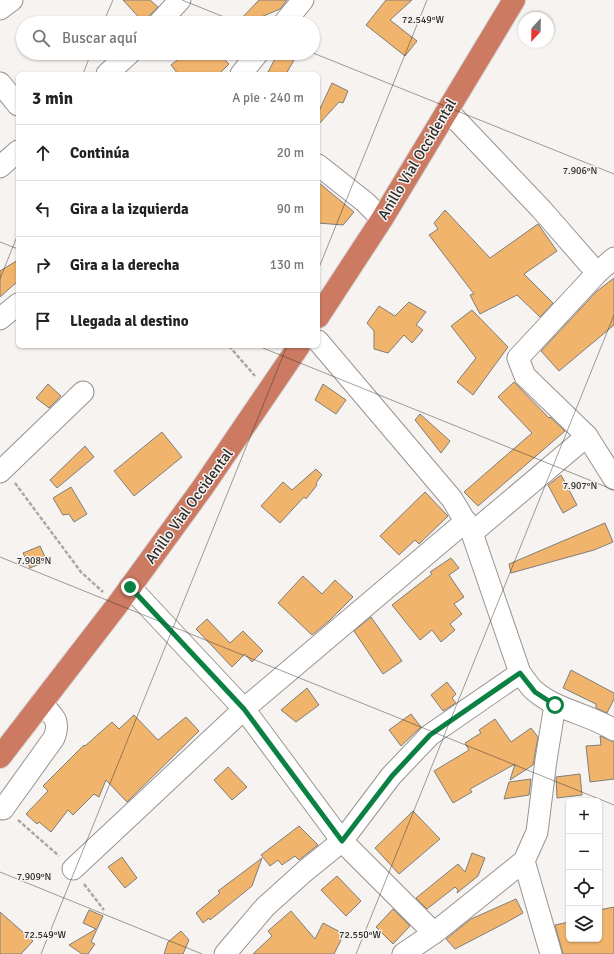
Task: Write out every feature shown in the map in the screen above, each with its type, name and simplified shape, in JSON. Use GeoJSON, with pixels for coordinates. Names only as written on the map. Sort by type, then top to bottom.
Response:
{"type":"FeatureCollection","features":[{"type":"Feature","properties":{"kind":"highway","name":"Anillo Vial Occidental"},"geometry":{"type":"LineString","coordinates":[[320,314],[382,219],[514,0]]}},
{"type":"Feature","properties":{"kind":"highway","name":"Anillo Vial Occidental"},"geometry":{"type":"LineString","coordinates":[[0,757],[124,596],[270,391],[298,348]]}},
{"type":"Feature","properties":{"kind":"street"},"geometry":{"type":"LineString","coordinates":[[0,9],[12,0]]}},
{"type":"Feature","properties":{"kind":"street"},"geometry":{"type":"LineString","coordinates":[[165,16],[180,0]]}},
{"type":"Feature","properties":{"kind":"street"},"geometry":{"type":"LineString","coordinates":[[290,16],[303,0]]}},
{"type":"Feature","properties":{"kind":"street"},"geometry":{"type":"LineString","coordinates":[[109,72],[122,60]]}},
{"type":"Feature","properties":{"kind":"street"},"geometry":{"type":"LineString","coordinates":[[243,72],[252,60]]}},
{"type":"Feature","properties":{"kind":"street"},"geometry":{"type":"LineString","coordinates":[[0,83],[16,103]]}},
{"type":"Feature","properties":{"kind":"street"},"geometry":{"type":"LineString","coordinates":[[447,110],[542,210],[597,273]]}},
{"type":"Feature","properties":{"kind":"street"},"geometry":{"type":"LineString","coordinates":[[0,167],[16,153]]}},
{"type":"Feature","properties":{"kind":"street"},"geometry":{"type":"LineString","coordinates":[[320,167],[364,202],[382,219]]}},
{"type":"Feature","properties":{"kind":"street"},"geometry":{"type":"LineString","coordinates":[[614,258],[597,273],[518,358],[525,376],[587,436],[614,479]]}},
{"type":"Feature","properties":{"kind":"street"},"geometry":{"type":"LineString","coordinates":[[0,319],[16,306]]}},
{"type":"Feature","properties":{"kind":"street"},"geometry":{"type":"LineString","coordinates":[[320,343],[452,499],[469,527],[520,673],[535,692],[555,705],[584,715],[614,730]]}},
{"type":"Feature","properties":{"kind":"street"},"geometry":{"type":"LineString","coordinates":[[1,467],[83,392]]}},
{"type":"Feature","properties":{"kind":"street"},"geometry":{"type":"LineString","coordinates":[[73,869],[244,709],[469,527],[587,436]]}},
{"type":"Feature","properties":{"kind":"street"},"geometry":{"type":"LineString","coordinates":[[124,596],[244,709],[342,841],[430,942]]}},
{"type":"Feature","properties":{"kind":"street"},"geometry":{"type":"LineString","coordinates":[[225,954],[265,907],[305,870],[342,841],[392,776],[430,735],[520,673]]}},
{"type":"Feature","properties":{"kind":"street"},"geometry":{"type":"LineString","coordinates":[[3,809],[54,738],[58,729],[57,721],[41,703]]}},
{"type":"Feature","properties":{"kind":"street"},"geometry":{"type":"LineString","coordinates":[[403,954],[430,942],[524,861],[537,832],[555,705]]}},
{"type":"Feature","properties":{"kind":"street"},"geometry":{"type":"LineString","coordinates":[[524,861],[551,954]]}},
{"type":"Feature","properties":{"kind":"path"},"geometry":{"type":"LineString","coordinates":[[231,348],[270,391]]}},
{"type":"Feature","properties":{"kind":"path"},"geometry":{"type":"LineString","coordinates":[[1,467],[81,572],[124,596]]}},
{"type":"Feature","properties":{"kind":"building"},"geometry":{"type":"Polygon","coordinates":[[[123,0],[150,0],[158,7],[150,16],[138,16],[123,0]]]}},
{"type":"Feature","properties":{"kind":"building"},"geometry":{"type":"Polygon","coordinates":[[[259,0],[287,0],[280,9],[264,16],[244,16],[259,0]]]}},
{"type":"Feature","properties":{"kind":"building"},"geometry":{"type":"Polygon","coordinates":[[[386,0],[412,0],[390,20],[417,41],[405,56],[366,25],[386,0]]]}},
{"type":"Feature","properties":{"kind":"building"},"geometry":{"type":"Polygon","coordinates":[[[177,60],[225,60],[229,64],[221,72],[176,72],[171,65],[177,60]]]}},
{"type":"Feature","properties":{"kind":"building"},"geometry":{"type":"Polygon","coordinates":[[[274,60],[294,60],[287,72],[268,72],[274,60]]]}},
{"type":"Feature","properties":{"kind":"building"},"geometry":{"type":"Polygon","coordinates":[[[332,83],[348,91],[343,103],[339,102],[320,123],[320,109],[332,83]]]}},
{"type":"Feature","properties":{"kind":"building"},"geometry":{"type":"Polygon","coordinates":[[[320,184],[354,212],[343,225],[320,223],[320,184]]]}},
{"type":"Feature","properties":{"kind":"building"},"geometry":{"type":"Polygon","coordinates":[[[445,210],[490,258],[538,224],[557,251],[524,274],[553,303],[540,317],[517,295],[480,314],[470,295],[474,294],[429,235],[438,229],[434,223],[445,210]]]}},
{"type":"Feature","properties":{"kind":"building"},"geometry":{"type":"Polygon","coordinates":[[[16,261],[16,283],[0,297],[0,271],[16,261]]]}},
{"type":"Feature","properties":{"kind":"building"},"geometry":{"type":"Polygon","coordinates":[[[614,278],[614,325],[559,371],[541,351],[597,291],[614,278]]]}},
{"type":"Feature","properties":{"kind":"building"},"geometry":{"type":"Polygon","coordinates":[[[409,302],[426,312],[416,325],[423,330],[412,343],[404,335],[388,353],[374,349],[374,331],[367,323],[379,306],[395,316],[409,302]]]}},
{"type":"Feature","properties":{"kind":"building"},"geometry":{"type":"Polygon","coordinates":[[[472,310],[508,347],[473,395],[457,382],[476,358],[451,326],[472,310]]]}},
{"type":"Feature","properties":{"kind":"building"},"geometry":{"type":"Polygon","coordinates":[[[514,382],[549,418],[550,417],[565,431],[478,506],[464,492],[532,433],[498,397],[514,382]]]}},
{"type":"Feature","properties":{"kind":"building"},"geometry":{"type":"Polygon","coordinates":[[[48,384],[61,396],[49,408],[36,398],[48,384]]]}},
{"type":"Feature","properties":{"kind":"building"},"geometry":{"type":"Polygon","coordinates":[[[323,384],[346,400],[336,414],[315,400],[323,384]]]}},
{"type":"Feature","properties":{"kind":"building"},"geometry":{"type":"Polygon","coordinates":[[[420,414],[450,441],[441,453],[415,420],[420,414]]]}},
{"type":"Feature","properties":{"kind":"building"},"geometry":{"type":"Polygon","coordinates":[[[162,432],[182,457],[134,496],[114,471],[162,432]]]}},
{"type":"Feature","properties":{"kind":"building"},"geometry":{"type":"Polygon","coordinates":[[[85,446],[94,457],[57,488],[50,480],[85,446]]]}},
{"type":"Feature","properties":{"kind":"building"},"geometry":{"type":"Polygon","coordinates":[[[316,469],[322,475],[316,483],[317,485],[306,499],[304,497],[280,523],[261,506],[283,482],[292,490],[316,469]]]}},
{"type":"Feature","properties":{"kind":"building"},"geometry":{"type":"Polygon","coordinates":[[[561,475],[577,505],[563,513],[548,485],[561,475]]]}},
{"type":"Feature","properties":{"kind":"building"},"geometry":{"type":"Polygon","coordinates":[[[71,487],[87,514],[74,522],[69,514],[63,515],[53,498],[71,487]]]}},
{"type":"Feature","properties":{"kind":"building"},"geometry":{"type":"Polygon","coordinates":[[[425,492],[448,516],[419,544],[415,540],[399,555],[380,536],[425,492]]]}},
{"type":"Feature","properties":{"kind":"building"},"geometry":{"type":"Polygon","coordinates":[[[605,523],[613,542],[594,550],[511,573],[509,564],[605,523]]]}},
{"type":"Feature","properties":{"kind":"building"},"geometry":{"type":"Polygon","coordinates":[[[40,546],[47,561],[30,568],[23,553],[40,546]]]}},
{"type":"Feature","properties":{"kind":"building"},"geometry":{"type":"Polygon","coordinates":[[[451,558],[459,568],[449,575],[464,597],[454,604],[462,614],[450,624],[455,630],[441,642],[432,630],[420,640],[392,605],[432,574],[430,572],[451,558]]]}},
{"type":"Feature","properties":{"kind":"building"},"geometry":{"type":"Polygon","coordinates":[[[303,576],[322,594],[335,580],[353,597],[329,621],[312,635],[278,603],[303,576]]]}},
{"type":"Feature","properties":{"kind":"building"},"geometry":{"type":"Polygon","coordinates":[[[371,617],[402,661],[383,674],[354,631],[371,617]]]}},
{"type":"Feature","properties":{"kind":"building"},"geometry":{"type":"Polygon","coordinates":[[[207,619],[230,643],[243,631],[263,651],[252,662],[245,654],[232,667],[196,629],[207,619]]]}},
{"type":"Feature","properties":{"kind":"building"},"geometry":{"type":"Polygon","coordinates":[[[571,670],[614,693],[614,699],[607,713],[596,708],[596,704],[563,688],[571,670]]]}},
{"type":"Feature","properties":{"kind":"building"},"geometry":{"type":"Polygon","coordinates":[[[447,682],[456,694],[452,698],[456,703],[443,711],[431,695],[447,682]]]}},
{"type":"Feature","properties":{"kind":"building"},"geometry":{"type":"Polygon","coordinates":[[[307,688],[319,705],[296,722],[281,710],[307,688]]]}},
{"type":"Feature","properties":{"kind":"building"},"geometry":{"type":"Polygon","coordinates":[[[411,714],[421,727],[401,746],[389,730],[411,714]]]}},
{"type":"Feature","properties":{"kind":"building"},"geometry":{"type":"Polygon","coordinates":[[[134,715],[158,740],[186,717],[199,731],[127,802],[106,780],[99,797],[94,794],[73,815],[68,810],[51,832],[39,822],[37,824],[26,814],[48,791],[43,786],[84,745],[85,746],[112,722],[119,729],[134,715]]]}},
{"type":"Feature","properties":{"kind":"building"},"geometry":{"type":"Polygon","coordinates":[[[495,719],[511,742],[531,728],[538,737],[533,765],[510,780],[515,764],[470,789],[472,792],[453,803],[434,771],[469,750],[465,743],[481,733],[479,730],[495,719]]]}},
{"type":"Feature","properties":{"kind":"building"},"geometry":{"type":"Polygon","coordinates":[[[600,736],[614,742],[614,779],[590,782],[586,746],[601,745],[600,736]]]}},
{"type":"Feature","properties":{"kind":"building"},"geometry":{"type":"Polygon","coordinates":[[[228,767],[247,787],[232,800],[214,780],[228,767]]]}},
{"type":"Feature","properties":{"kind":"building"},"geometry":{"type":"Polygon","coordinates":[[[580,774],[582,795],[557,798],[556,777],[580,774]]]}},
{"type":"Feature","properties":{"kind":"building"},"geometry":{"type":"Polygon","coordinates":[[[531,779],[529,795],[504,799],[509,782],[531,779]]]}},
{"type":"Feature","properties":{"kind":"building"},"geometry":{"type":"Polygon","coordinates":[[[413,811],[440,839],[399,874],[375,848],[413,811]]]}},
{"type":"Feature","properties":{"kind":"building"},"geometry":{"type":"Polygon","coordinates":[[[299,826],[318,845],[299,860],[295,856],[282,865],[278,860],[270,866],[261,855],[299,826]]]}},
{"type":"Feature","properties":{"kind":"building"},"geometry":{"type":"Polygon","coordinates":[[[472,853],[485,858],[478,876],[457,893],[458,890],[455,887],[427,909],[416,898],[458,864],[465,872],[472,853]]]}},
{"type":"Feature","properties":{"kind":"building"},"geometry":{"type":"Polygon","coordinates":[[[122,857],[137,878],[125,888],[108,867],[122,857]]]}},
{"type":"Feature","properties":{"kind":"building"},"geometry":{"type":"Polygon","coordinates":[[[262,858],[252,886],[210,920],[209,918],[203,923],[196,913],[220,893],[218,891],[262,858]]]}},
{"type":"Feature","properties":{"kind":"building"},"geometry":{"type":"Polygon","coordinates":[[[337,876],[361,901],[346,916],[321,890],[337,876]]]}},
{"type":"Feature","properties":{"kind":"building"},"geometry":{"type":"Polygon","coordinates":[[[516,899],[523,913],[455,949],[446,939],[471,919],[516,899]]]}},
{"type":"Feature","properties":{"kind":"building"},"geometry":{"type":"Polygon","coordinates":[[[614,907],[614,954],[563,954],[555,925],[566,923],[566,942],[602,942],[602,909],[614,907]]]}},
{"type":"Feature","properties":{"kind":"building"},"geometry":{"type":"Polygon","coordinates":[[[393,909],[410,926],[393,944],[376,927],[393,909]]]}},
{"type":"Feature","properties":{"kind":"building"},"geometry":{"type":"Polygon","coordinates":[[[89,910],[103,916],[91,942],[95,944],[88,954],[82,954],[69,945],[96,929],[83,923],[89,910]]]}},
{"type":"Feature","properties":{"kind":"building"},"geometry":{"type":"Polygon","coordinates":[[[291,911],[315,939],[323,923],[344,934],[334,954],[253,954],[272,936],[268,931],[291,911]]]}},
{"type":"Feature","properties":{"kind":"building"},"geometry":{"type":"Polygon","coordinates":[[[0,912],[33,941],[21,954],[0,954],[0,912]]]}},
{"type":"Feature","properties":{"kind":"building"},"geometry":{"type":"Polygon","coordinates":[[[181,931],[189,940],[183,954],[164,954],[168,942],[181,931]]]}},
{"type":"Feature","properties":{"kind":"route"},"geometry":{"type":"LineString","coordinates":[[130,587],[244,709],[342,841],[392,776],[430,735],[520,673],[535,692],[555,705]]}}]}
